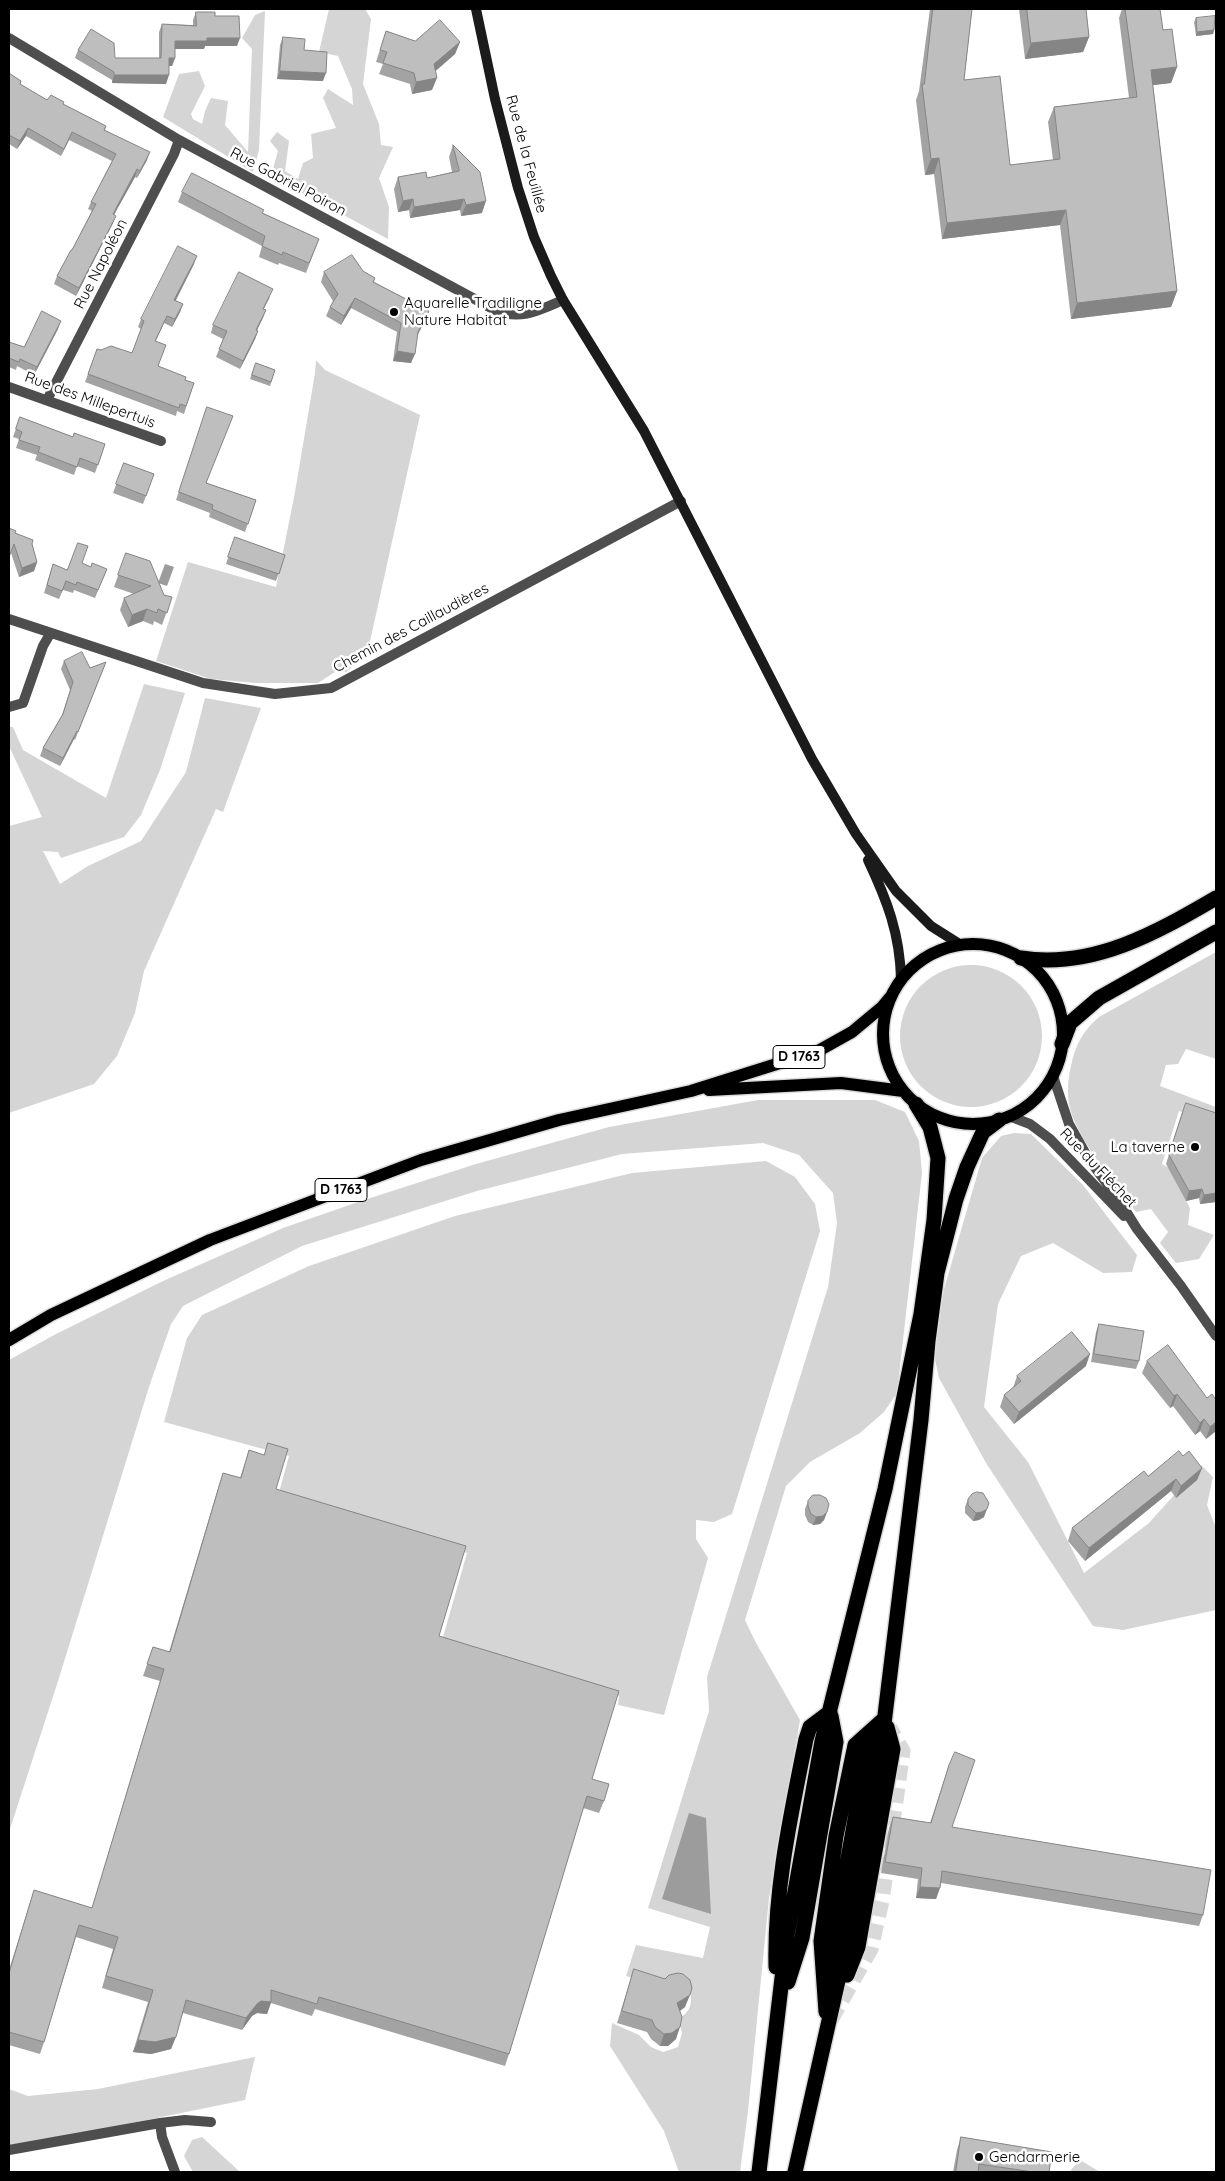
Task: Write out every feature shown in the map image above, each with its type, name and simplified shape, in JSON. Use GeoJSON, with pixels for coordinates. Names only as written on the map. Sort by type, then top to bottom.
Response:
{"type":"FeatureCollection","features":[{"type":"Feature","properties":{"kind":"highway"},"geometry":{"type":"LineString","coordinates":[[1020,958],[1038,961],[1064,960],[1104,952],[1130,944],[1216,898]]}},
{"type":"Feature","properties":{"kind":"highway"},"geometry":{"type":"LineString","coordinates":[[1062,1044],[1070,1023],[1099,998],[1216,932]]}},
{"type":"Feature","properties":{"kind":"highway"},"geometry":{"type":"LineString","coordinates":[[777,2018],[802,1938],[824,1816],[836,1742],[830,1712],[902,1411],[921,1314],[934,1220],[938,1158],[930,1127],[916,1104]]}},
{"type":"Feature","properties":{"kind":"highway"},"geometry":{"type":"LineString","coordinates":[[828,2026],[833,1943],[868,1746],[884,1719],[920,1429],[928,1341],[937,1273],[956,1199],[967,1167],[983,1132],[1004,1118]]}},
{"type":"Feature","properties":{"kind":"highway"},"geometry":{"type":"LineString","coordinates":[[759,2172],[777,2018],[775,1934],[788,1829],[810,1726],[830,1712]]}},
{"type":"Feature","properties":{"kind":"highway"},"geometry":{"type":"LineString","coordinates":[[795,2172],[828,2026],[858,1947],[893,1749],[884,1719]]}},
{"type":"Feature","properties":{"kind":"main road"},"geometry":{"type":"LineString","coordinates":[[961,945],[989,946],[1002,949],[1020,958],[1039,974],[1053,995],[1061,1019],[1062,1044],[1053,1076],[1045,1088],[1029,1104],[1004,1118],[977,1124],[955,1123],[934,1116],[916,1104],[903,1091],[890,1070],[883,1045],[884,1019],[892,995],[901,979],[918,962],[938,951],[961,945]]}},
{"type":"Feature","properties":{"kind":"main road","name":"D 1763"},"geometry":{"type":"LineString","coordinates":[[9,1340],[51,1315],[210,1240],[421,1160],[559,1120],[691,1091],[818,1051],[852,1032],[882,1007],[892,995]]}},
{"type":"Feature","properties":{"kind":"main road","name":"D 1763"},"geometry":{"type":"LineString","coordinates":[[691,1091],[841,1083],[903,1091]]}},
{"type":"Feature","properties":{"kind":"street","name":"Rue de la Feuillée"},"geometry":{"type":"LineString","coordinates":[[476,9],[494,99],[518,188],[534,237],[563,300],[644,431],[812,759],[856,834]]}},
{"type":"Feature","properties":{"kind":"street","name":"Rue Gabriel Poiron"},"geometry":{"type":"LineString","coordinates":[[9,38],[179,140],[504,313],[529,314],[563,300]]}},
{"type":"Feature","properties":{"kind":"street","name":"Rue Napoléon"},"geometry":{"type":"LineString","coordinates":[[47,400],[174,154],[179,140]]}},
{"type":"Feature","properties":{"kind":"street","name":"Rue des Millepertuis"},"geometry":{"type":"LineString","coordinates":[[9,387],[161,441]]}},
{"type":"Feature","properties":{"kind":"street","name":"Chemin des Caillaudières"},"geometry":{"type":"LineString","coordinates":[[9,619],[203,683],[275,694],[331,688],[681,501]]}},
{"type":"Feature","properties":{"kind":"street"},"geometry":{"type":"LineString","coordinates":[[9,706],[23,703],[43,646],[50,634]]}},
{"type":"Feature","properties":{"kind":"street"},"geometry":{"type":"LineString","coordinates":[[856,834],[896,891],[931,926],[961,945]]}},
{"type":"Feature","properties":{"kind":"street"},"geometry":{"type":"LineString","coordinates":[[856,834],[886,898],[898,940],[901,979]]}},
{"type":"Feature","properties":{"kind":"street","name":"Rue du Fléchet"},"geometry":{"type":"LineString","coordinates":[[1053,1076],[1069,1124],[1088,1158],[1119,1200],[1137,1229],[1181,1286],[1216,1336]]}},
{"type":"Feature","properties":{"kind":"street","name":"Rue du Fléchet"},"geometry":{"type":"LineString","coordinates":[[1004,1118],[1030,1124],[1050,1139],[1137,1229]]}},
{"type":"Feature","properties":{"kind":"street"},"geometry":{"type":"LineString","coordinates":[[9,2150],[160,2123],[185,2120],[211,2122]]}},
{"type":"Feature","properties":{"kind":"street"},"geometry":{"type":"LineString","coordinates":[[160,2123],[162,2138],[176,2172]]}},
{"type":"Feature","properties":{"kind":"shaded area"},"geometry":{"type":"Polygon","coordinates":[[[329,9],[365,9],[371,19],[363,84],[379,124],[381,145],[393,147],[379,178],[389,207],[388,239],[271,176],[278,151],[270,141],[277,132],[289,141],[285,171],[298,179],[303,163],[313,158],[311,134],[336,128],[323,98],[328,89],[353,105],[352,89],[338,56],[319,52],[329,9]]]}},
{"type":"Feature","properties":{"kind":"shaded area"},"geometry":{"type":"Polygon","coordinates":[[[265,11],[259,150],[253,172],[163,117],[179,74],[199,71],[205,86],[191,114],[193,119],[202,124],[211,98],[228,101],[225,125],[248,152],[252,49],[242,38],[255,15],[265,11]]]}},
{"type":"Feature","properties":{"kind":"shaded area"},"geometry":{"type":"Polygon","coordinates":[[[316,360],[325,370],[420,415],[367,655],[346,672],[338,670],[318,683],[255,683],[211,679],[156,661],[188,562],[276,587],[295,492],[316,360]]]}},
{"type":"Feature","properties":{"kind":"shaded area"},"geometry":{"type":"Polygon","coordinates":[[[165,564],[174,567],[167,586],[158,583],[165,564]]]}},
{"type":"Feature","properties":{"kind":"shaded area"},"geometry":{"type":"Polygon","coordinates":[[[144,684],[185,693],[160,770],[141,815],[124,837],[61,858],[58,852],[43,851],[60,884],[88,866],[141,841],[186,772],[205,698],[261,708],[223,812],[216,809],[144,971],[135,1013],[117,1056],[94,1084],[9,1113],[9,826],[42,817],[9,746],[9,727],[13,727],[23,750],[106,798],[144,684]]]}},
{"type":"Feature","properties":{"kind":"shaded area"},"geometry":{"type":"Polygon","coordinates":[[[1216,952],[1216,1059],[1186,1049],[1178,1064],[1166,1065],[1160,1086],[1216,1107],[1216,1122],[1179,1111],[1162,1164],[1169,1168],[1190,1208],[1188,1225],[1214,1235],[1199,1259],[1176,1263],[1160,1243],[1168,1232],[1151,1209],[1136,1212],[1097,1160],[1079,1131],[1069,1104],[1069,1075],[1080,1039],[1099,1017],[1216,952]]]}},
{"type":"Feature","properties":{"kind":"shaded area"},"geometry":{"type":"Polygon","coordinates":[[[971,965],[998,971],[1010,977],[1021,986],[1030,997],[1036,1009],[1042,1036],[1036,1063],[1030,1075],[1021,1086],[1010,1095],[998,1101],[971,1107],[944,1101],[932,1095],[921,1086],[912,1075],[906,1063],[900,1036],[906,1009],[912,997],[921,986],[932,977],[944,971],[971,965]]]}},
{"type":"Feature","properties":{"kind":"shaded area"},"geometry":{"type":"Polygon","coordinates":[[[758,1100],[875,1100],[905,1112],[919,1141],[922,1173],[897,1393],[884,1412],[860,1433],[810,1462],[786,1486],[745,1620],[800,1720],[769,1898],[748,2111],[740,2172],[679,2172],[664,2131],[610,2046],[612,2023],[639,2035],[651,2047],[663,2052],[678,2047],[682,2033],[678,2019],[686,2013],[690,2006],[690,1988],[659,1985],[626,1976],[636,1945],[703,1958],[710,1927],[648,1908],[709,1711],[707,1677],[828,1287],[837,1223],[833,1193],[799,1155],[763,1143],[622,1154],[477,1191],[302,1246],[183,1306],[171,1324],[149,1387],[9,1832],[9,1360],[54,1335],[163,1281],[283,1228],[476,1164],[609,1127],[758,1100]]]}},
{"type":"Feature","properties":{"kind":"shaded area"},"geometry":{"type":"Polygon","coordinates":[[[1014,1133],[1031,1134],[1083,1185],[1137,1255],[1132,1272],[1103,1273],[1053,1243],[1021,1256],[998,1304],[984,1407],[1028,1462],[1084,1573],[1149,1523],[1201,1465],[1213,1477],[1207,1505],[1216,1528],[1216,1610],[1123,1630],[1093,1626],[986,1463],[939,1378],[933,1350],[944,1289],[982,1158],[1001,1136],[1014,1133]]]}},
{"type":"Feature","properties":{"kind":"shaded area"},"geometry":{"type":"Polygon","coordinates":[[[766,1161],[795,1177],[815,1204],[820,1231],[732,1514],[714,1522],[696,1520],[696,1539],[708,1558],[664,1715],[618,1705],[619,1696],[441,1644],[467,1553],[278,1496],[289,1456],[164,1422],[187,1338],[202,1315],[309,1266],[455,1216],[632,1173],[766,1161]]]}},
{"type":"Feature","properties":{"kind":"shaded area"},"geometry":{"type":"Polygon","coordinates":[[[689,1813],[706,1818],[711,1914],[662,1899],[689,1813]]]}},
{"type":"Feature","properties":{"kind":"shaded area"},"geometry":{"type":"Polygon","coordinates":[[[255,2057],[245,2100],[9,2148],[9,2089],[28,2096],[98,2089],[255,2057]]]}},
{"type":"Feature","properties":{"kind":"shaded area"},"geometry":{"type":"Polygon","coordinates":[[[202,2137],[240,2172],[193,2172],[184,2156],[192,2140],[202,2137]]]}},
{"type":"Feature","properties":{"kind":"shaded area"},"geometry":{"type":"Polygon","coordinates":[[[1080,2160],[1100,2172],[1069,2172],[1080,2160]]]}},
{"type":"Feature","properties":{"kind":"building"},"geometry":{"type":"Polygon","coordinates":[[[933,9],[972,9],[964,80],[1000,76],[1010,165],[1060,159],[1054,107],[1137,97],[1125,9],[1160,9],[1163,30],[1172,29],[1177,67],[1151,70],[1177,291],[1077,303],[1066,210],[947,223],[939,158],[931,159],[922,84],[924,84],[933,9]]]}},
{"type":"Feature","properties":{"kind":"building"},"geometry":{"type":"Polygon","coordinates":[[[1027,9],[1086,9],[1089,37],[1031,43],[1027,9]]]}},
{"type":"Feature","properties":{"kind":"building"},"geometry":{"type":"Polygon","coordinates":[[[196,12],[215,12],[215,16],[239,16],[240,38],[207,38],[207,41],[175,41],[175,58],[169,58],[169,75],[114,75],[114,72],[78,50],[91,29],[114,43],[115,58],[161,58],[162,24],[196,26],[196,12]]]}},
{"type":"Feature","properties":{"kind":"building"},"geometry":{"type":"Polygon","coordinates":[[[1215,16],[1214,30],[1197,32],[1196,18],[1215,16]]]}},
{"type":"Feature","properties":{"kind":"building"},"geometry":{"type":"Polygon","coordinates":[[[440,20],[460,42],[434,64],[437,78],[416,82],[414,73],[383,63],[387,52],[380,50],[386,31],[415,41],[440,20]]]}},
{"type":"Feature","properties":{"kind":"building"},"geometry":{"type":"Polygon","coordinates":[[[283,37],[305,39],[304,50],[327,52],[326,73],[280,71],[283,37]]]}},
{"type":"Feature","properties":{"kind":"building"},"geometry":{"type":"Polygon","coordinates":[[[9,73],[21,81],[20,84],[47,100],[51,95],[64,102],[63,104],[106,126],[104,130],[150,152],[140,171],[137,169],[113,214],[116,216],[79,288],[57,276],[96,204],[91,202],[116,154],[72,132],[64,149],[28,128],[20,141],[9,135],[9,73]]]}},
{"type":"Feature","properties":{"kind":"building"},"geometry":{"type":"Polygon","coordinates":[[[453,145],[480,172],[486,201],[466,205],[464,199],[414,207],[413,199],[403,201],[398,177],[426,172],[427,178],[459,171],[453,145]]]}},
{"type":"Feature","properties":{"kind":"building"},"geometry":{"type":"Polygon","coordinates":[[[192,173],[264,210],[262,213],[319,239],[309,263],[283,252],[282,255],[262,246],[265,236],[182,192],[192,173]]]}},
{"type":"Feature","properties":{"kind":"building"},"geometry":{"type":"Polygon","coordinates":[[[178,246],[197,256],[174,300],[183,304],[175,319],[167,316],[155,341],[166,345],[158,366],[186,377],[185,380],[194,383],[186,406],[180,404],[179,408],[88,374],[97,349],[101,350],[111,346],[132,353],[144,321],[141,319],[178,246]]]}},
{"type":"Feature","properties":{"kind":"building"},"geometry":{"type":"Polygon","coordinates":[[[352,255],[363,271],[375,278],[373,282],[429,311],[418,332],[415,354],[397,351],[401,323],[355,298],[344,316],[330,307],[338,294],[324,272],[352,255]]]}},
{"type":"Feature","properties":{"kind":"building"},"geometry":{"type":"Polygon","coordinates":[[[239,272],[273,289],[263,309],[266,310],[256,330],[258,331],[243,361],[219,349],[227,331],[213,325],[239,272]]]}},
{"type":"Feature","properties":{"kind":"building"},"geometry":{"type":"Polygon","coordinates":[[[42,311],[61,321],[37,367],[20,359],[19,362],[9,358],[9,342],[24,347],[42,311]]]}},
{"type":"Feature","properties":{"kind":"building"},"geometry":{"type":"Polygon","coordinates":[[[256,363],[275,370],[271,382],[252,375],[256,363]]]}},
{"type":"Feature","properties":{"kind":"building"},"geometry":{"type":"Polygon","coordinates":[[[207,407],[233,416],[206,483],[256,500],[248,524],[212,509],[213,505],[179,492],[207,407]]]}},
{"type":"Feature","properties":{"kind":"building"},"geometry":{"type":"Polygon","coordinates":[[[20,417],[73,437],[74,433],[105,444],[98,465],[80,458],[77,467],[38,452],[40,447],[19,440],[22,432],[16,429],[20,417]]]}},
{"type":"Feature","properties":{"kind":"building"},"geometry":{"type":"Polygon","coordinates":[[[124,463],[154,474],[146,496],[116,484],[124,463]]]}},
{"type":"Feature","properties":{"kind":"building"},"geometry":{"type":"Polygon","coordinates":[[[9,528],[16,531],[15,533],[33,540],[32,544],[37,562],[22,568],[14,544],[9,557],[9,528]]]}},
{"type":"Feature","properties":{"kind":"building"},"geometry":{"type":"Polygon","coordinates":[[[235,537],[285,555],[279,574],[228,557],[235,537]]]}},
{"type":"Feature","properties":{"kind":"building"},"geometry":{"type":"Polygon","coordinates":[[[78,543],[88,546],[82,563],[91,567],[92,563],[107,569],[98,590],[77,582],[76,585],[66,581],[62,591],[47,585],[53,564],[67,570],[78,543]]]}},
{"type":"Feature","properties":{"kind":"building"},"geometry":{"type":"Polygon","coordinates":[[[126,553],[150,561],[164,595],[172,597],[167,613],[158,609],[157,613],[147,609],[132,615],[124,598],[151,586],[118,575],[126,553]]]}},
{"type":"Feature","properties":{"kind":"building"},"geometry":{"type":"Polygon","coordinates":[[[82,652],[90,668],[106,662],[78,732],[63,758],[43,748],[63,714],[73,682],[64,661],[82,652]]]}},
{"type":"Feature","properties":{"kind":"building"},"geometry":{"type":"Polygon","coordinates":[[[1186,1103],[1216,1113],[1216,1193],[1204,1195],[1202,1189],[1189,1191],[1169,1155],[1186,1103]]]}},
{"type":"Feature","properties":{"kind":"building"},"geometry":{"type":"Polygon","coordinates":[[[1099,1324],[1144,1331],[1139,1361],[1094,1354],[1099,1324]]]}},
{"type":"Feature","properties":{"kind":"building"},"geometry":{"type":"Polygon","coordinates":[[[1072,1332],[1090,1354],[1019,1412],[1004,1395],[1021,1381],[1017,1376],[1072,1332]]]}},
{"type":"Feature","properties":{"kind":"building"},"geometry":{"type":"Polygon","coordinates":[[[1168,1345],[1207,1398],[1212,1394],[1216,1400],[1216,1422],[1210,1427],[1204,1419],[1200,1423],[1177,1394],[1174,1396],[1147,1361],[1168,1345]]]}},
{"type":"Feature","properties":{"kind":"building"},"geometry":{"type":"Polygon","coordinates":[[[268,1443],[288,1449],[276,1489],[466,1546],[439,1636],[619,1691],[592,1779],[609,1784],[604,1801],[587,1796],[509,2054],[319,1997],[317,2004],[271,1990],[271,2002],[261,2001],[246,2018],[186,2000],[176,2037],[155,2042],[138,2040],[153,1990],[106,1976],[118,1937],[79,1925],[44,2042],[9,2032],[9,1973],[34,1890],[92,1908],[164,1669],[147,1664],[153,1647],[170,1652],[223,1473],[241,1478],[249,1450],[264,1455],[268,1443]]]}},
{"type":"Feature","properties":{"kind":"building"},"geometry":{"type":"Polygon","coordinates":[[[1179,1451],[1183,1456],[1189,1451],[1202,1468],[1181,1486],[1176,1479],[1089,1548],[1072,1528],[1144,1471],[1148,1476],[1179,1451]]]}},
{"type":"Feature","properties":{"kind":"building"},"geometry":{"type":"Polygon","coordinates":[[[977,1492],[983,1493],[989,1503],[987,1509],[976,1513],[968,1505],[968,1499],[977,1492]]]}},
{"type":"Feature","properties":{"kind":"building"},"geometry":{"type":"Polygon","coordinates":[[[813,1495],[820,1495],[826,1498],[829,1504],[827,1512],[823,1516],[816,1517],[811,1514],[808,1501],[813,1495]]]}},
{"type":"Feature","properties":{"kind":"building"},"geometry":{"type":"Polygon","coordinates":[[[955,1752],[975,1760],[952,1827],[1211,1870],[1203,1915],[942,1871],[940,1888],[920,1887],[922,1868],[885,1862],[893,1817],[931,1823],[949,1765],[955,1752]]]}},
{"type":"Feature","properties":{"kind":"building"},"geometry":{"type":"Polygon","coordinates":[[[634,1969],[665,1979],[669,1975],[678,1973],[683,1974],[690,1980],[692,1988],[690,1995],[677,2003],[682,2017],[680,2027],[672,2033],[664,2034],[655,2027],[652,2020],[622,2011],[634,1969]]]}},
{"type":"Feature","properties":{"kind":"building"},"geometry":{"type":"Polygon","coordinates":[[[961,2137],[1052,2152],[1049,2172],[1033,2172],[979,2164],[978,2172],[956,2172],[961,2137]]]}},
{"type":"Feature","properties":{"kind":"tunnel"},"geometry":{"type":"LineString","coordinates":[[831,2020],[871,1949],[882,1901],[903,1751],[890,1728]]}},
{"type":"Feature","properties":{"kind":"place","name":"Aquarelle Tradiligne Nature Habitat"},"geometry":{"type":"Point","coordinates":[394,312]}},
{"type":"Feature","properties":{"kind":"place","name":"La taverne"},"geometry":{"type":"Point","coordinates":[1195,1147]}},
{"type":"Feature","properties":{"kind":"place","name":"Gendarmerie"},"geometry":{"type":"Point","coordinates":[979,2157]}}]}
